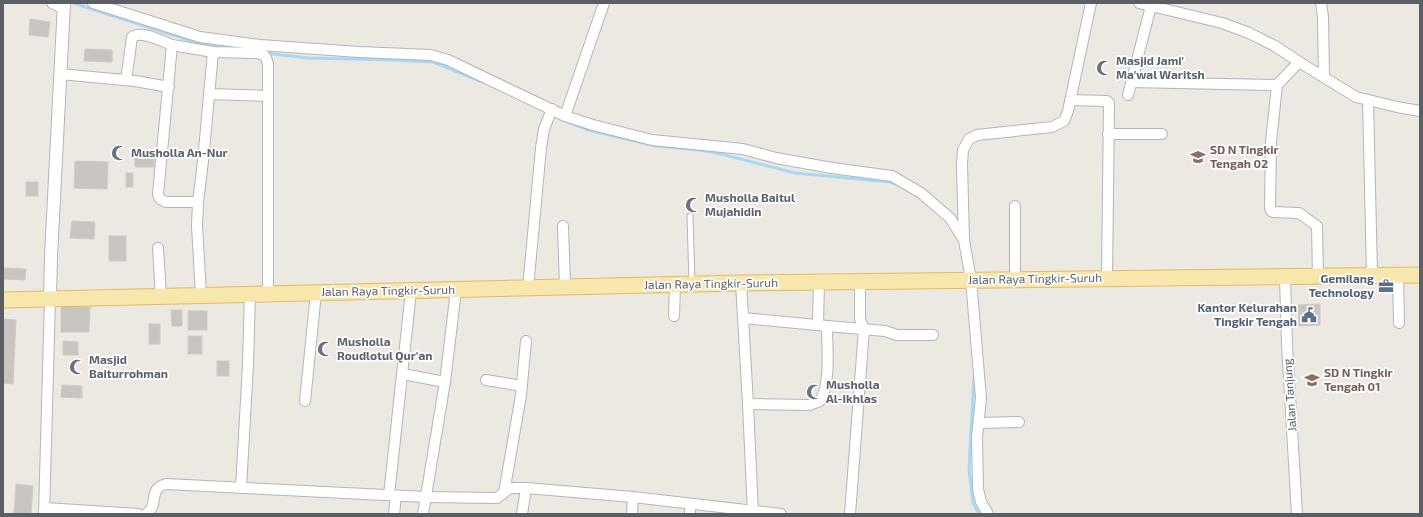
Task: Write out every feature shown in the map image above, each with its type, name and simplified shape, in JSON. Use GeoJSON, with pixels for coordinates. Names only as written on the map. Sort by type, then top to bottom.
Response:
{"type":"FeatureCollection","features":[{"type":"Feature","properties":{"kind":"main road","name":"Jalan Raya Tingkir-Suruh"},"geometry":{"type":"LineString","coordinates":[[3,300],[741,283],[1420,275]]}},
{"type":"Feature","properties":{"kind":"street"},"geometry":{"type":"LineString","coordinates":[[52,3],[64,6],[51,256],[44,511],[138,514]]}},
{"type":"Feature","properties":{"kind":"street"},"geometry":{"type":"LineString","coordinates":[[93,3],[198,43],[213,52],[264,55],[266,58],[268,64],[268,294]]}},
{"type":"Feature","properties":{"kind":"street"},"geometry":{"type":"LineString","coordinates":[[565,116],[604,3]]}},
{"type":"Feature","properties":{"kind":"street"},"geometry":{"type":"LineString","coordinates":[[988,514],[981,502],[978,489],[977,437],[980,423],[981,398],[967,280],[964,240],[963,150],[969,139],[977,135],[1052,127],[1059,125],[1064,121],[1068,111],[1091,3]]}},
{"type":"Feature","properties":{"kind":"street"},"geometry":{"type":"LineString","coordinates":[[1139,3],[1222,23],[1249,32],[1275,46],[1349,93],[1368,100],[1420,111]]}},
{"type":"Feature","properties":{"kind":"street"},"geometry":{"type":"LineString","coordinates":[[1321,3],[1324,77]]}},
{"type":"Feature","properties":{"kind":"street"},"geometry":{"type":"LineString","coordinates":[[1128,95],[1151,6]]}},
{"type":"Feature","properties":{"kind":"street"},"geometry":{"type":"LineString","coordinates":[[126,80],[132,37],[142,34],[172,45],[198,43],[260,45],[359,52],[431,55],[448,60],[550,113],[593,125],[652,140],[743,149],[776,158],[832,168],[892,176],[921,193],[950,218],[964,240]]}},
{"type":"Feature","properties":{"kind":"street"},"geometry":{"type":"LineString","coordinates":[[172,45],[169,87],[157,188],[158,197],[166,202],[198,202]]}},
{"type":"Feature","properties":{"kind":"street"},"geometry":{"type":"LineString","coordinates":[[201,295],[197,226],[198,202],[213,52]]}},
{"type":"Feature","properties":{"kind":"street"},"geometry":{"type":"LineString","coordinates":[[1299,62],[1277,85],[1271,142],[1270,208],[1272,212],[1299,213],[1317,226],[1318,276]]}},
{"type":"Feature","properties":{"kind":"street"},"geometry":{"type":"LineString","coordinates":[[60,74],[126,80],[169,87]]}},
{"type":"Feature","properties":{"kind":"street"},"geometry":{"type":"LineString","coordinates":[[1131,82],[1277,85]]}},
{"type":"Feature","properties":{"kind":"street"},"geometry":{"type":"LineString","coordinates":[[209,94],[268,96]]}},
{"type":"Feature","properties":{"kind":"street"},"geometry":{"type":"LineString","coordinates":[[1070,100],[1108,101],[1107,279]]}},
{"type":"Feature","properties":{"kind":"street"},"geometry":{"type":"LineString","coordinates":[[1368,100],[1372,275]]}},
{"type":"Feature","properties":{"kind":"street"},"geometry":{"type":"LineString","coordinates":[[528,288],[541,148],[550,113]]}},
{"type":"Feature","properties":{"kind":"street"},"geometry":{"type":"LineString","coordinates":[[1108,134],[1162,134]]}},
{"type":"Feature","properties":{"kind":"street"},"geometry":{"type":"LineString","coordinates":[[1015,206],[1015,279]]}},
{"type":"Feature","properties":{"kind":"street"},"geometry":{"type":"LineString","coordinates":[[563,226],[565,287]]}},
{"type":"Feature","properties":{"kind":"street"},"geometry":{"type":"LineString","coordinates":[[158,248],[161,296]]}},
{"type":"Feature","properties":{"kind":"street"},"geometry":{"type":"LineString","coordinates":[[1398,275],[1399,323]]}},
{"type":"Feature","properties":{"kind":"street","name":"Jalan Tanjung"},"geometry":{"type":"LineString","coordinates":[[1285,276],[1287,345],[1297,514]]}},
{"type":"Feature","properties":{"kind":"street"},"geometry":{"type":"LineString","coordinates":[[748,404],[809,405],[820,401],[825,394],[827,382],[819,282]]}},
{"type":"Feature","properties":{"kind":"street"},"geometry":{"type":"LineString","coordinates":[[850,514],[864,329],[860,319],[860,282]]}},
{"type":"Feature","properties":{"kind":"street"},"geometry":{"type":"LineString","coordinates":[[741,283],[753,512]]}},
{"type":"Feature","properties":{"kind":"street"},"geometry":{"type":"LineString","coordinates":[[674,316],[675,285]]}},
{"type":"Feature","properties":{"kind":"street"},"geometry":{"type":"LineString","coordinates":[[423,514],[445,382],[456,290]]}},
{"type":"Feature","properties":{"kind":"street"},"geometry":{"type":"LineString","coordinates":[[394,514],[393,495],[402,374],[411,291]]}},
{"type":"Feature","properties":{"kind":"street"},"geometry":{"type":"LineString","coordinates":[[305,401],[316,293]]}},
{"type":"Feature","properties":{"kind":"street"},"geometry":{"type":"LineString","coordinates":[[241,488],[248,365],[250,294]]}},
{"type":"Feature","properties":{"kind":"street"},"geometry":{"type":"LineString","coordinates":[[742,318],[885,331],[897,335],[934,335]]}},
{"type":"Feature","properties":{"kind":"street"},"geometry":{"type":"LineString","coordinates":[[504,493],[522,386],[526,341]]}},
{"type":"Feature","properties":{"kind":"street"},"geometry":{"type":"LineString","coordinates":[[402,374],[445,382]]}},
{"type":"Feature","properties":{"kind":"street"},"geometry":{"type":"LineString","coordinates":[[486,380],[522,386]]}},
{"type":"Feature","properties":{"kind":"street"},"geometry":{"type":"LineString","coordinates":[[980,423],[1019,422]]}},
{"type":"Feature","properties":{"kind":"street"},"geometry":{"type":"LineString","coordinates":[[146,514],[150,511],[156,489],[159,486],[166,484],[426,497],[497,498],[510,488],[526,488],[634,497],[690,509],[781,514]]}},
{"type":"Feature","properties":{"kind":"street"},"geometry":{"type":"LineString","coordinates":[[522,514],[526,488]]}},
{"type":"Feature","properties":{"kind":"street"},"geometry":{"type":"LineString","coordinates":[[632,514],[634,497]]}},
{"type":"Feature","properties":{"kind":"lane"},"geometry":{"type":"LineString","coordinates":[[690,216],[692,284]]}},
{"type":"Feature","properties":{"kind":"building"},"geometry":{"type":"Polygon","coordinates":[[[30,19],[50,22],[48,37],[29,35],[30,19]]]}},
{"type":"Feature","properties":{"kind":"building"},"geometry":{"type":"Polygon","coordinates":[[[85,49],[112,50],[112,62],[84,61],[85,49]]]}},
{"type":"Feature","properties":{"kind":"building"},"geometry":{"type":"Polygon","coordinates":[[[135,158],[154,158],[154,167],[135,167],[135,158]]]}},
{"type":"Feature","properties":{"kind":"building"},"geometry":{"type":"Polygon","coordinates":[[[75,161],[108,162],[107,189],[74,188],[75,161]]]}},
{"type":"Feature","properties":{"kind":"building"},"geometry":{"type":"Polygon","coordinates":[[[126,173],[133,173],[133,187],[126,187],[126,173]]]}},
{"type":"Feature","properties":{"kind":"building"},"geometry":{"type":"Polygon","coordinates":[[[26,182],[38,182],[38,196],[26,196],[26,182]]]}},
{"type":"Feature","properties":{"kind":"building"},"geometry":{"type":"Polygon","coordinates":[[[72,221],[95,222],[94,239],[70,238],[72,221]]]}},
{"type":"Feature","properties":{"kind":"building"},"geometry":{"type":"Polygon","coordinates":[[[109,236],[126,236],[126,261],[109,261],[109,236]]]}},
{"type":"Feature","properties":{"kind":"building"},"geometry":{"type":"Polygon","coordinates":[[[3,268],[26,269],[25,280],[3,279],[3,268]]]}},
{"type":"Feature","properties":{"kind":"building","name":"Kantor Kelurahan Tingkir Tengah"},"geometry":{"type":"Polygon","coordinates":[[[1320,304],[1320,325],[1299,326],[1298,305],[1320,304]]]}},
{"type":"Feature","properties":{"kind":"building"},"geometry":{"type":"Polygon","coordinates":[[[61,306],[90,307],[89,332],[61,332],[61,306]]]}},
{"type":"Feature","properties":{"kind":"building"},"geometry":{"type":"Polygon","coordinates":[[[171,310],[182,310],[182,326],[172,326],[171,310]]]}},
{"type":"Feature","properties":{"kind":"building"},"geometry":{"type":"Polygon","coordinates":[[[188,311],[207,311],[207,330],[188,330],[188,311]]]}},
{"type":"Feature","properties":{"kind":"building"},"geometry":{"type":"Polygon","coordinates":[[[3,319],[16,320],[13,384],[3,383],[3,319]]]}},
{"type":"Feature","properties":{"kind":"building"},"geometry":{"type":"Polygon","coordinates":[[[149,324],[160,324],[160,344],[149,344],[149,324]]]}},
{"type":"Feature","properties":{"kind":"building"},"geometry":{"type":"Polygon","coordinates":[[[188,336],[202,336],[202,354],[188,354],[188,336]]]}},
{"type":"Feature","properties":{"kind":"building"},"geometry":{"type":"Polygon","coordinates":[[[63,341],[78,342],[78,355],[63,355],[63,341]]]}},
{"type":"Feature","properties":{"kind":"building"},"geometry":{"type":"Polygon","coordinates":[[[217,361],[229,361],[229,376],[217,376],[217,361]]]}},
{"type":"Feature","properties":{"kind":"building"},"geometry":{"type":"Polygon","coordinates":[[[62,385],[82,386],[82,398],[61,397],[62,385]]]}},
{"type":"Feature","properties":{"kind":"building"},"geometry":{"type":"Polygon","coordinates":[[[16,484],[33,486],[31,514],[14,514],[16,484]]]}},
{"type":"Feature","properties":{"kind":"waterway"},"geometry":{"type":"LineString","coordinates":[[73,3],[195,42],[220,48]]}},
{"type":"Feature","properties":{"kind":"waterway"},"geometry":{"type":"LineString","coordinates":[[265,53],[308,58],[433,62],[485,83]]}},
{"type":"Feature","properties":{"kind":"waterway"},"geometry":{"type":"LineString","coordinates":[[561,119],[588,130],[656,146],[699,150],[721,154],[795,173],[890,182],[899,185]]}},
{"type":"Feature","properties":{"kind":"waterway"},"geometry":{"type":"LineString","coordinates":[[974,378],[969,469],[973,503],[979,514]]}},
{"type":"Feature","properties":{"kind":"place","name":"Masjid Jami' Ma'wal Waritsh"},"geometry":{"type":"Point","coordinates":[1104,68]}},
{"type":"Feature","properties":{"kind":"place","name":"Musholla An-Nur"},"geometry":{"type":"Point","coordinates":[119,153]}},
{"type":"Feature","properties":{"kind":"place","name":"SD N Tingkir Tengah 02"},"geometry":{"type":"Point","coordinates":[1198,157]}},
{"type":"Feature","properties":{"kind":"place","name":"Musholla Baitul Mujahidin"},"geometry":{"type":"Point","coordinates":[693,205]}},
{"type":"Feature","properties":{"kind":"place","name":"Gemilang Technology"},"geometry":{"type":"Point","coordinates":[1386,286]}},
{"type":"Feature","properties":{"kind":"place","name":"Kantor Kelurahan Tingkir Tengah"},"geometry":{"type":"Point","coordinates":[1309,315]}},
{"type":"Feature","properties":{"kind":"place","name":"Musholla Roudlotul Qur'an"},"geometry":{"type":"Point","coordinates":[325,349]}},
{"type":"Feature","properties":{"kind":"place","name":"Masjid Baiturrohman"},"geometry":{"type":"Point","coordinates":[77,367]}},
{"type":"Feature","properties":{"kind":"place","name":"SD N Tingkir Tengah 01"},"geometry":{"type":"Point","coordinates":[1312,380]}},
{"type":"Feature","properties":{"kind":"place","name":"Musholla Al-Ikhlas"},"geometry":{"type":"Point","coordinates":[814,392]}}]}
